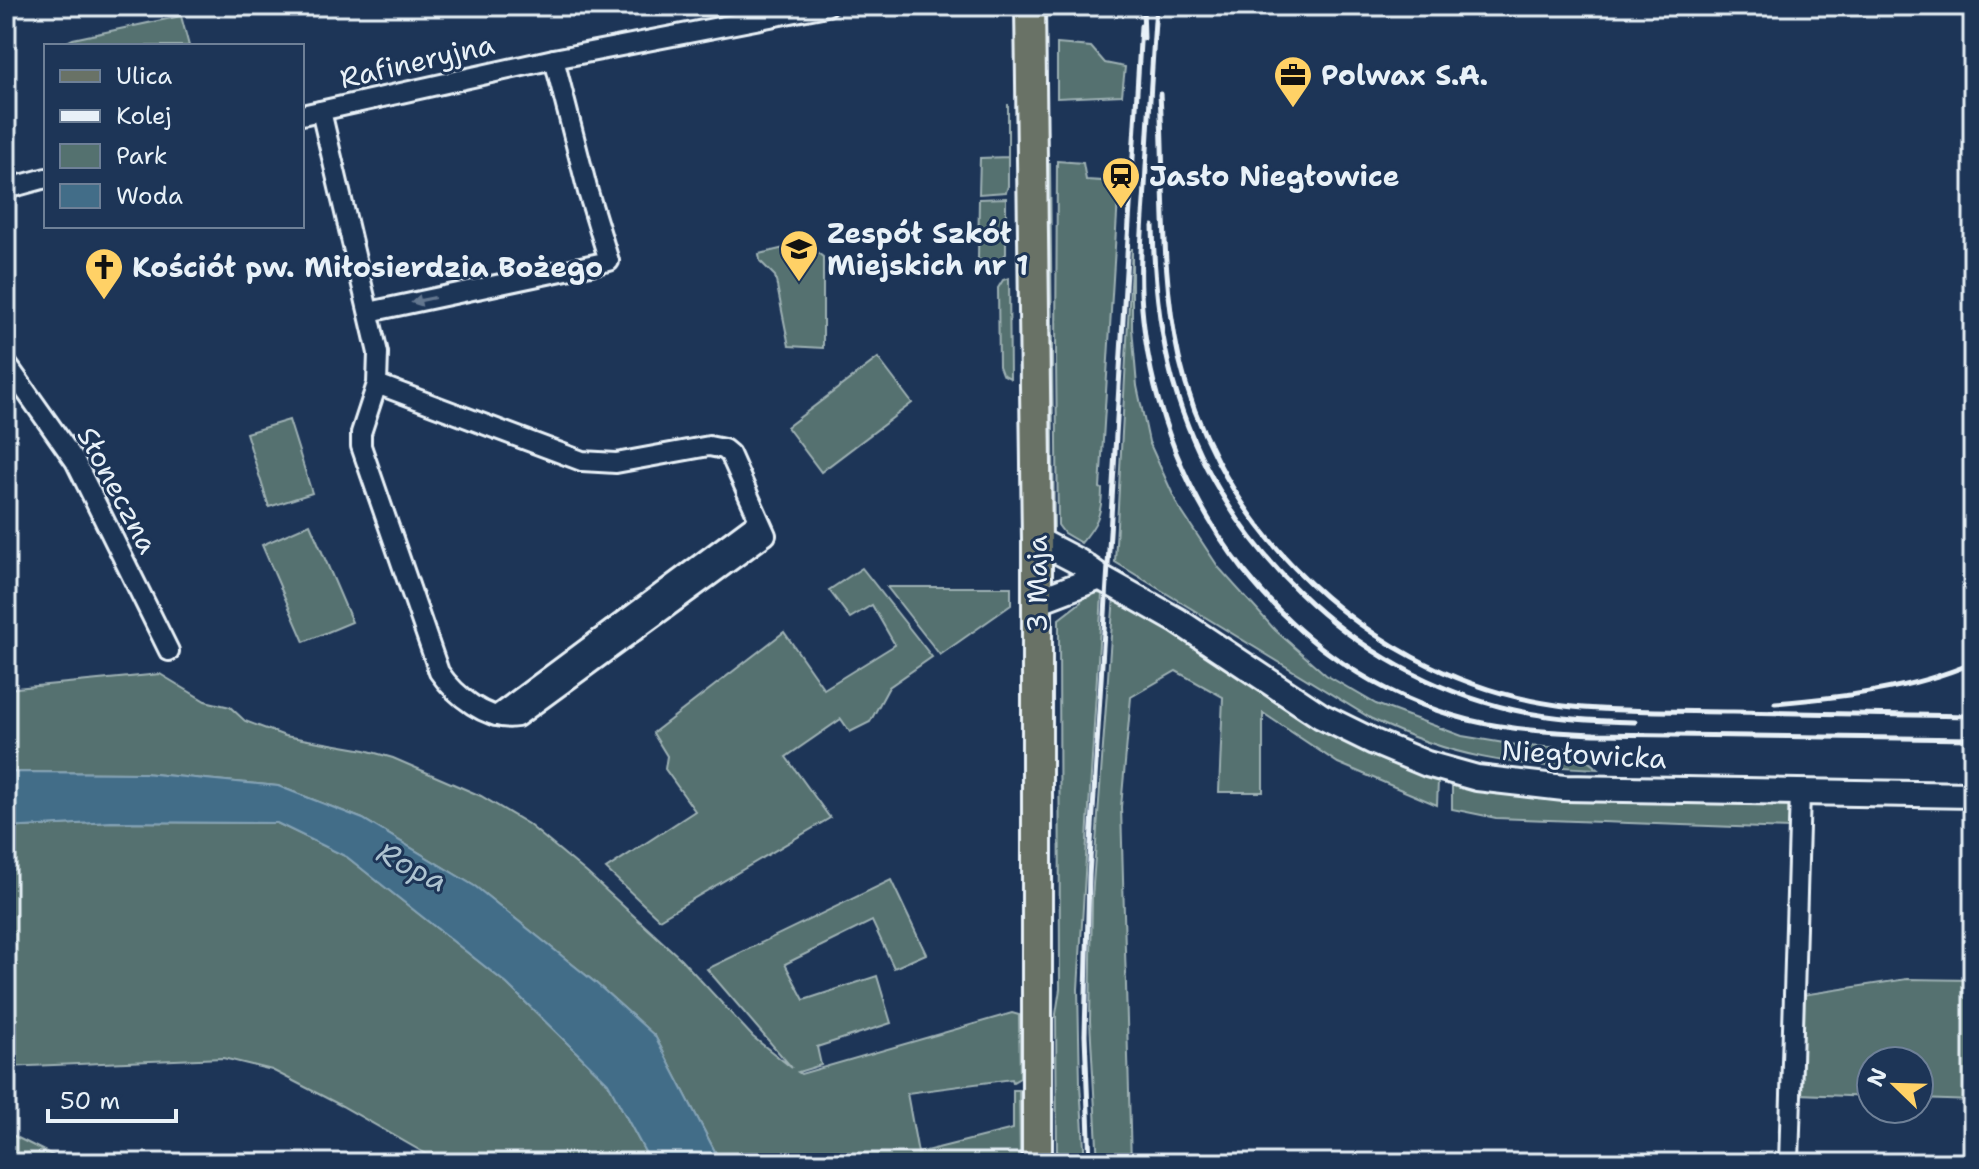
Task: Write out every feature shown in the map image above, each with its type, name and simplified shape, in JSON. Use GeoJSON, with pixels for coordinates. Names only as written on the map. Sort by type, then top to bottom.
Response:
{"type":"FeatureCollection","features":[{"type":"Feature","properties":{"kind":"main road","name":"3 Maja"},"geometry":{"type":"LineString","coordinates":[[1030,6],[1037,540],[1037,1163]]}},
{"type":"Feature","properties":{"kind":"street","name":"Rafineryjna"},"geometry":{"type":"LineString","coordinates":[[311,113],[554,59],[827,6]]}},
{"type":"Feature","properties":{"kind":"street"},"geometry":{"type":"LineString","coordinates":[[369,312],[609,261],[554,59]]}},
{"type":"Feature","properties":{"kind":"street"},"geometry":{"type":"LineString","coordinates":[[311,113],[378,353],[377,384],[361,433],[361,446],[439,672],[466,700],[496,716],[517,717],[766,535],[730,454],[724,449],[709,446],[616,463],[582,461],[377,384]]}},
{"type":"Feature","properties":{"kind":"street"},"geometry":{"type":"LineString","coordinates":[[6,189],[44,179]]}},
{"type":"Feature","properties":{"kind":"street","name":"Słoneczna"},"geometry":{"type":"LineString","coordinates":[[6,363],[75,461],[169,651]]}},
{"type":"Feature","properties":{"kind":"street","name":"Niegłowicka"},"geometry":{"type":"LineString","coordinates":[[1037,540],[1178,621],[1321,716],[1427,764],[1477,778],[1564,788],[1973,795]]}},
{"type":"Feature","properties":{"kind":"street"},"geometry":{"type":"LineString","coordinates":[[1037,601],[1100,577]]}},
{"type":"Feature","properties":{"kind":"street"},"geometry":{"type":"LineString","coordinates":[[1789,1163],[1800,792]]}},
{"type":"Feature","properties":{"kind":"green space"},"geometry":{"type":"Polygon","coordinates":[[[181,16],[188,44],[65,43],[181,16]]]}},
{"type":"Feature","properties":{"kind":"green space"},"geometry":{"type":"Polygon","coordinates":[[[1057,44],[1091,47],[1105,63],[1125,67],[1122,95],[1057,98],[1057,44]]]}},
{"type":"Feature","properties":{"kind":"green space"},"geometry":{"type":"Polygon","coordinates":[[[1008,157],[1006,192],[979,194],[980,158],[1008,157]]]}},
{"type":"Feature","properties":{"kind":"green space"},"geometry":{"type":"Polygon","coordinates":[[[1057,161],[1083,163],[1086,180],[1119,182],[1101,505],[1095,524],[1081,543],[1064,533],[1058,525],[1057,161]]]}},
{"type":"Feature","properties":{"kind":"green space"},"geometry":{"type":"Polygon","coordinates":[[[1047,164],[1050,164],[1054,528],[1050,519],[1047,164]]]}},
{"type":"Feature","properties":{"kind":"green space"},"geometry":{"type":"Polygon","coordinates":[[[1006,198],[1006,254],[999,260],[978,260],[979,199],[1006,198]]]}},
{"type":"Feature","properties":{"kind":"green space"},"geometry":{"type":"Polygon","coordinates":[[[805,243],[823,257],[823,348],[789,346],[775,276],[760,261],[759,254],[805,243]]]}},
{"type":"Feature","properties":{"kind":"green space"},"geometry":{"type":"Polygon","coordinates":[[[1132,248],[1132,328],[1137,386],[1149,442],[1178,506],[1219,568],[1275,630],[1326,675],[1376,704],[1462,736],[1522,746],[1571,748],[1598,769],[1482,757],[1401,732],[1372,719],[1115,562],[1132,248]]]}},
{"type":"Feature","properties":{"kind":"green space"},"geometry":{"type":"Polygon","coordinates":[[[1009,278],[1010,378],[1002,374],[999,366],[998,288],[1003,280],[1009,278]]]}},
{"type":"Feature","properties":{"kind":"green space"},"geometry":{"type":"Polygon","coordinates":[[[878,358],[912,403],[821,472],[787,427],[878,358]]]}},
{"type":"Feature","properties":{"kind":"green space"},"geometry":{"type":"Polygon","coordinates":[[[289,420],[312,493],[269,507],[246,433],[289,420]]]}},
{"type":"Feature","properties":{"kind":"green space"},"geometry":{"type":"Polygon","coordinates":[[[310,524],[352,622],[304,642],[262,545],[310,524]]]}},
{"type":"Feature","properties":{"kind":"green space"},"geometry":{"type":"Polygon","coordinates":[[[862,568],[932,657],[889,687],[870,722],[850,732],[841,719],[786,757],[830,818],[659,919],[606,869],[695,811],[665,769],[667,756],[653,733],[784,632],[824,689],[895,645],[872,605],[850,618],[829,590],[862,568]]]}},
{"type":"Feature","properties":{"kind":"green space"},"geometry":{"type":"Polygon","coordinates":[[[887,587],[1011,587],[1011,605],[940,655],[887,587]]]}},
{"type":"Feature","properties":{"kind":"green space"},"geometry":{"type":"Polygon","coordinates":[[[1082,594],[1102,594],[1078,989],[1085,1163],[1057,1163],[1059,619],[1081,602],[1082,594]]]}},
{"type":"Feature","properties":{"kind":"green space"},"geometry":{"type":"Polygon","coordinates":[[[1114,595],[1311,720],[1353,743],[1438,781],[1437,805],[1338,763],[1263,713],[1263,792],[1219,792],[1223,697],[1176,671],[1131,697],[1121,807],[1131,1163],[1098,1163],[1090,1021],[1092,898],[1114,595]]]}},
{"type":"Feature","properties":{"kind":"green space"},"geometry":{"type":"Polygon","coordinates":[[[160,674],[205,701],[230,707],[245,721],[285,736],[393,758],[481,796],[528,824],[680,958],[753,1037],[792,1068],[707,969],[891,880],[926,954],[894,968],[872,921],[785,964],[804,1000],[877,976],[891,1023],[817,1047],[821,1065],[798,1072],[801,1074],[1012,1013],[1019,1015],[1020,1078],[1013,1082],[1012,1079],[907,1093],[918,1153],[1013,1129],[1013,1090],[1019,1090],[1020,1163],[721,1163],[655,1036],[597,984],[476,887],[363,819],[278,786],[143,773],[6,772],[6,689],[160,674]]]}},
{"type":"Feature","properties":{"kind":"green space"},"geometry":{"type":"Polygon","coordinates":[[[1452,783],[1517,796],[1605,802],[1788,802],[1790,829],[1496,818],[1452,809],[1452,783]]]}},
{"type":"Feature","properties":{"kind":"green space"},"geometry":{"type":"Polygon","coordinates":[[[111,822],[277,823],[347,857],[507,984],[608,1083],[651,1163],[442,1163],[272,1070],[223,1058],[6,1067],[6,828],[111,822]]]}},
{"type":"Feature","properties":{"kind":"green space"},"geometry":{"type":"Polygon","coordinates":[[[1907,979],[1973,980],[1973,1101],[1935,1100],[1935,1045],[1855,1045],[1855,1096],[1799,1094],[1802,995],[1907,979]]]}},
{"type":"Feature","properties":{"kind":"green space"},"geometry":{"type":"Polygon","coordinates":[[[6,1132],[68,1163],[6,1163],[6,1132]]]}},
{"type":"Feature","properties":{"kind":"water","name":"Ropa"},"geometry":{"type":"Polygon","coordinates":[[[6,772],[143,773],[278,786],[363,819],[476,887],[597,984],[655,1036],[721,1163],[651,1163],[608,1083],[507,984],[347,857],[277,823],[111,822],[6,828],[6,772]]]}},
{"type":"Feature","properties":{"kind":"railway"},"geometry":{"type":"LineString","coordinates":[[1143,6],[1144,38]]}},
{"type":"Feature","properties":{"kind":"railway"},"geometry":{"type":"LineString","coordinates":[[1156,6],[1141,270],[1143,319],[1155,387],[1176,453],[1206,514],[1244,571],[1290,621],[1343,663],[1403,697],[1469,720],[1500,726],[1594,734],[1973,739]]}},
{"type":"Feature","properties":{"kind":"railway"},"geometry":{"type":"LineString","coordinates":[[1090,1163],[1085,1035],[1089,876],[1141,26]]}},
{"type":"Feature","properties":{"kind":"railway"},"geometry":{"type":"LineString","coordinates":[[1160,94],[1169,293],[1179,358],[1195,410],[1205,436],[1246,509],[1280,552],[1342,610],[1413,657],[1490,690],[1531,700],[1573,707],[1633,711],[1973,716]]}},
{"type":"Feature","properties":{"kind":"railway"},"geometry":{"type":"LineString","coordinates":[[1153,226],[1156,285],[1164,343],[1173,382],[1194,441],[1222,496],[1258,546],[1299,592],[1346,632],[1398,666],[1454,692],[1529,713],[1635,722]]}},
{"type":"Feature","properties":{"kind":"railway"},"geometry":{"type":"LineString","coordinates":[[1775,703],[1901,686],[1973,663]]}},
{"type":"Feature","properties":{"kind":"place","name":"Polwax S.A."},"geometry":{"type":"Point","coordinates":[1293,109]}},
{"type":"Feature","properties":{"kind":"place","name":"Jasło Niegłowice"},"geometry":{"type":"Point","coordinates":[1121,210]}},
{"type":"Feature","properties":{"kind":"place","name":"Zespół Szkół Miejskich nr 1"},"geometry":{"type":"Point","coordinates":[799,283]}},
{"type":"Feature","properties":{"kind":"place","name":"Kościół pw. Miłosierdzia Bożego"},"geometry":{"type":"Point","coordinates":[104,301]}}]}
